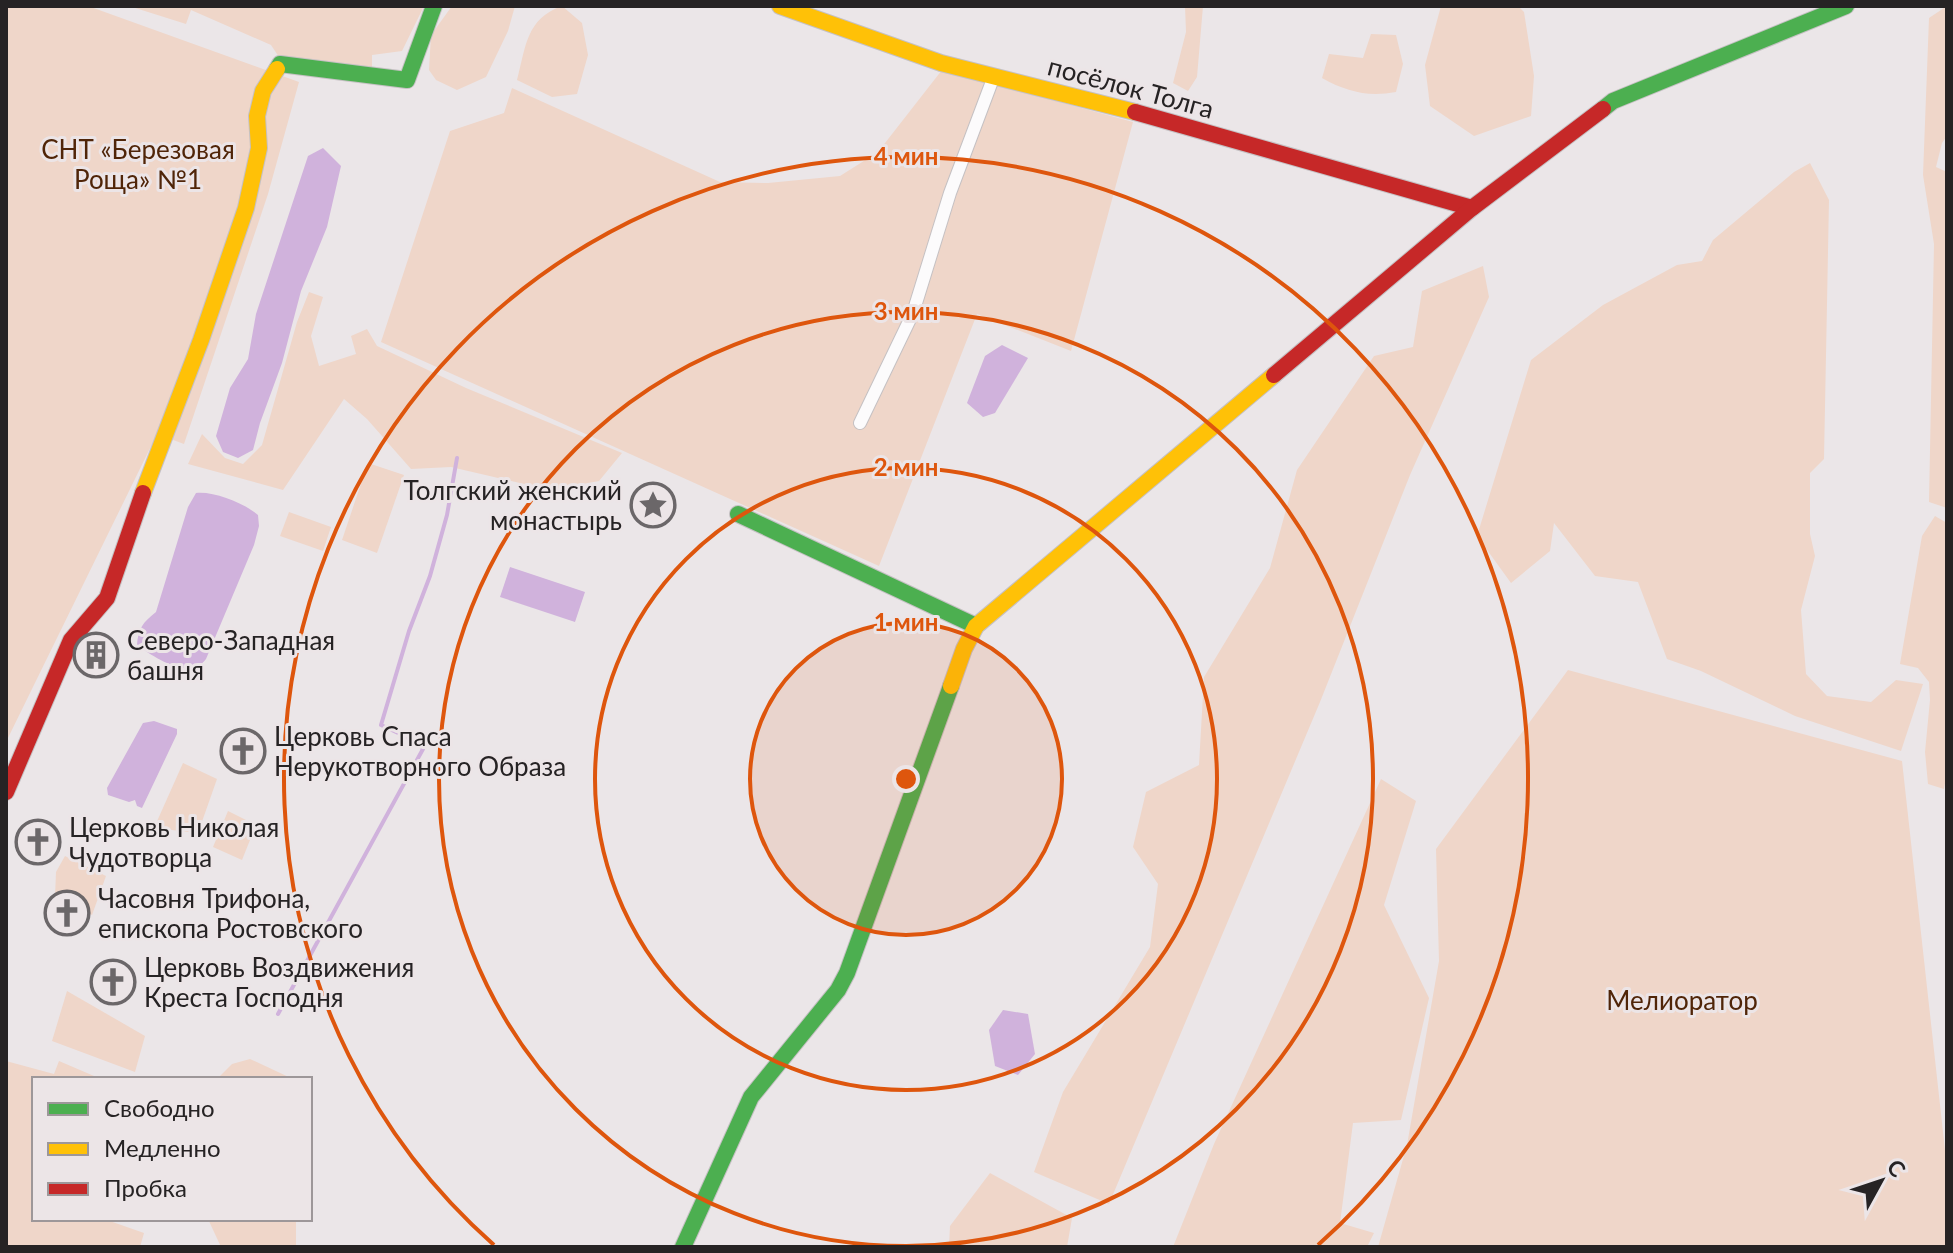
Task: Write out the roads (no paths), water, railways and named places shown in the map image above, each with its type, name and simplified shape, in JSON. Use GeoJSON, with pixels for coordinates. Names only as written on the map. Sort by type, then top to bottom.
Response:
{"type":"FeatureCollection","features":[{"type":"Feature","properties":{"kind":"street"},"geometry":{"type":"LineString","coordinates":[[6,792],[71,640],[107,598],[246,208],[259,148],[257,116],[266,83],[280,64],[407,80],[417,60],[422,35],[434,6]]}},
{"type":"Feature","properties":{"kind":"street","name":"посёлок Толга"},"geometry":{"type":"LineString","coordinates":[[780,6],[941,63],[1123,109],[1472,208]]}},
{"type":"Feature","properties":{"kind":"street"},"geometry":{"type":"LineString","coordinates":[[683,1247],[751,1097],[838,990],[847,973],[964,649],[976,626],[1472,208],[1613,101],[1846,6]]}},
{"type":"Feature","properties":{"kind":"street"},"geometry":{"type":"LineString","coordinates":[[860,423],[913,313],[950,193],[994,76]]}},
{"type":"Feature","properties":{"kind":"street"},"geometry":{"type":"LineString","coordinates":[[738,514],[976,626]]}},
{"type":"Feature","properties":{"kind":"waterway"},"geometry":{"type":"LineString","coordinates":[[278,1014],[423,749],[413,740],[381,725],[409,631],[430,576],[447,515],[457,458]]}},
{"type":"Feature","properties":{"kind":"place","name":"Толгский женский монастырь"},"geometry":{"type":"Point","coordinates":[653,505]}},
{"type":"Feature","properties":{"kind":"place","name":"Северо-Западная башня"},"geometry":{"type":"Point","coordinates":[96,655]}},
{"type":"Feature","properties":{"kind":"place","name":"Церковь Спаса Нерукотворного Образа"},"geometry":{"type":"Point","coordinates":[243,751]}},
{"type":"Feature","properties":{"kind":"place","name":"Церковь Николая Чудотворца"},"geometry":{"type":"Point","coordinates":[38,842]}},
{"type":"Feature","properties":{"kind":"place","name":"Часовня Трифона, епископа Ростовского"},"geometry":{"type":"Point","coordinates":[67,913]}},
{"type":"Feature","properties":{"kind":"place","name":"Церковь Воздвижения Креста Господня"},"geometry":{"type":"Point","coordinates":[113,982]}},
{"type":"Feature","properties":{"kind":"park label","name":"СНТ «Березовая Роща» №1"},"geometry":{"type":"Point","coordinates":[138,164]}},
{"type":"Feature","properties":{"kind":"park label","name":"Мелиоратор"},"geometry":{"type":"Point","coordinates":[1682,1000]}}]}
